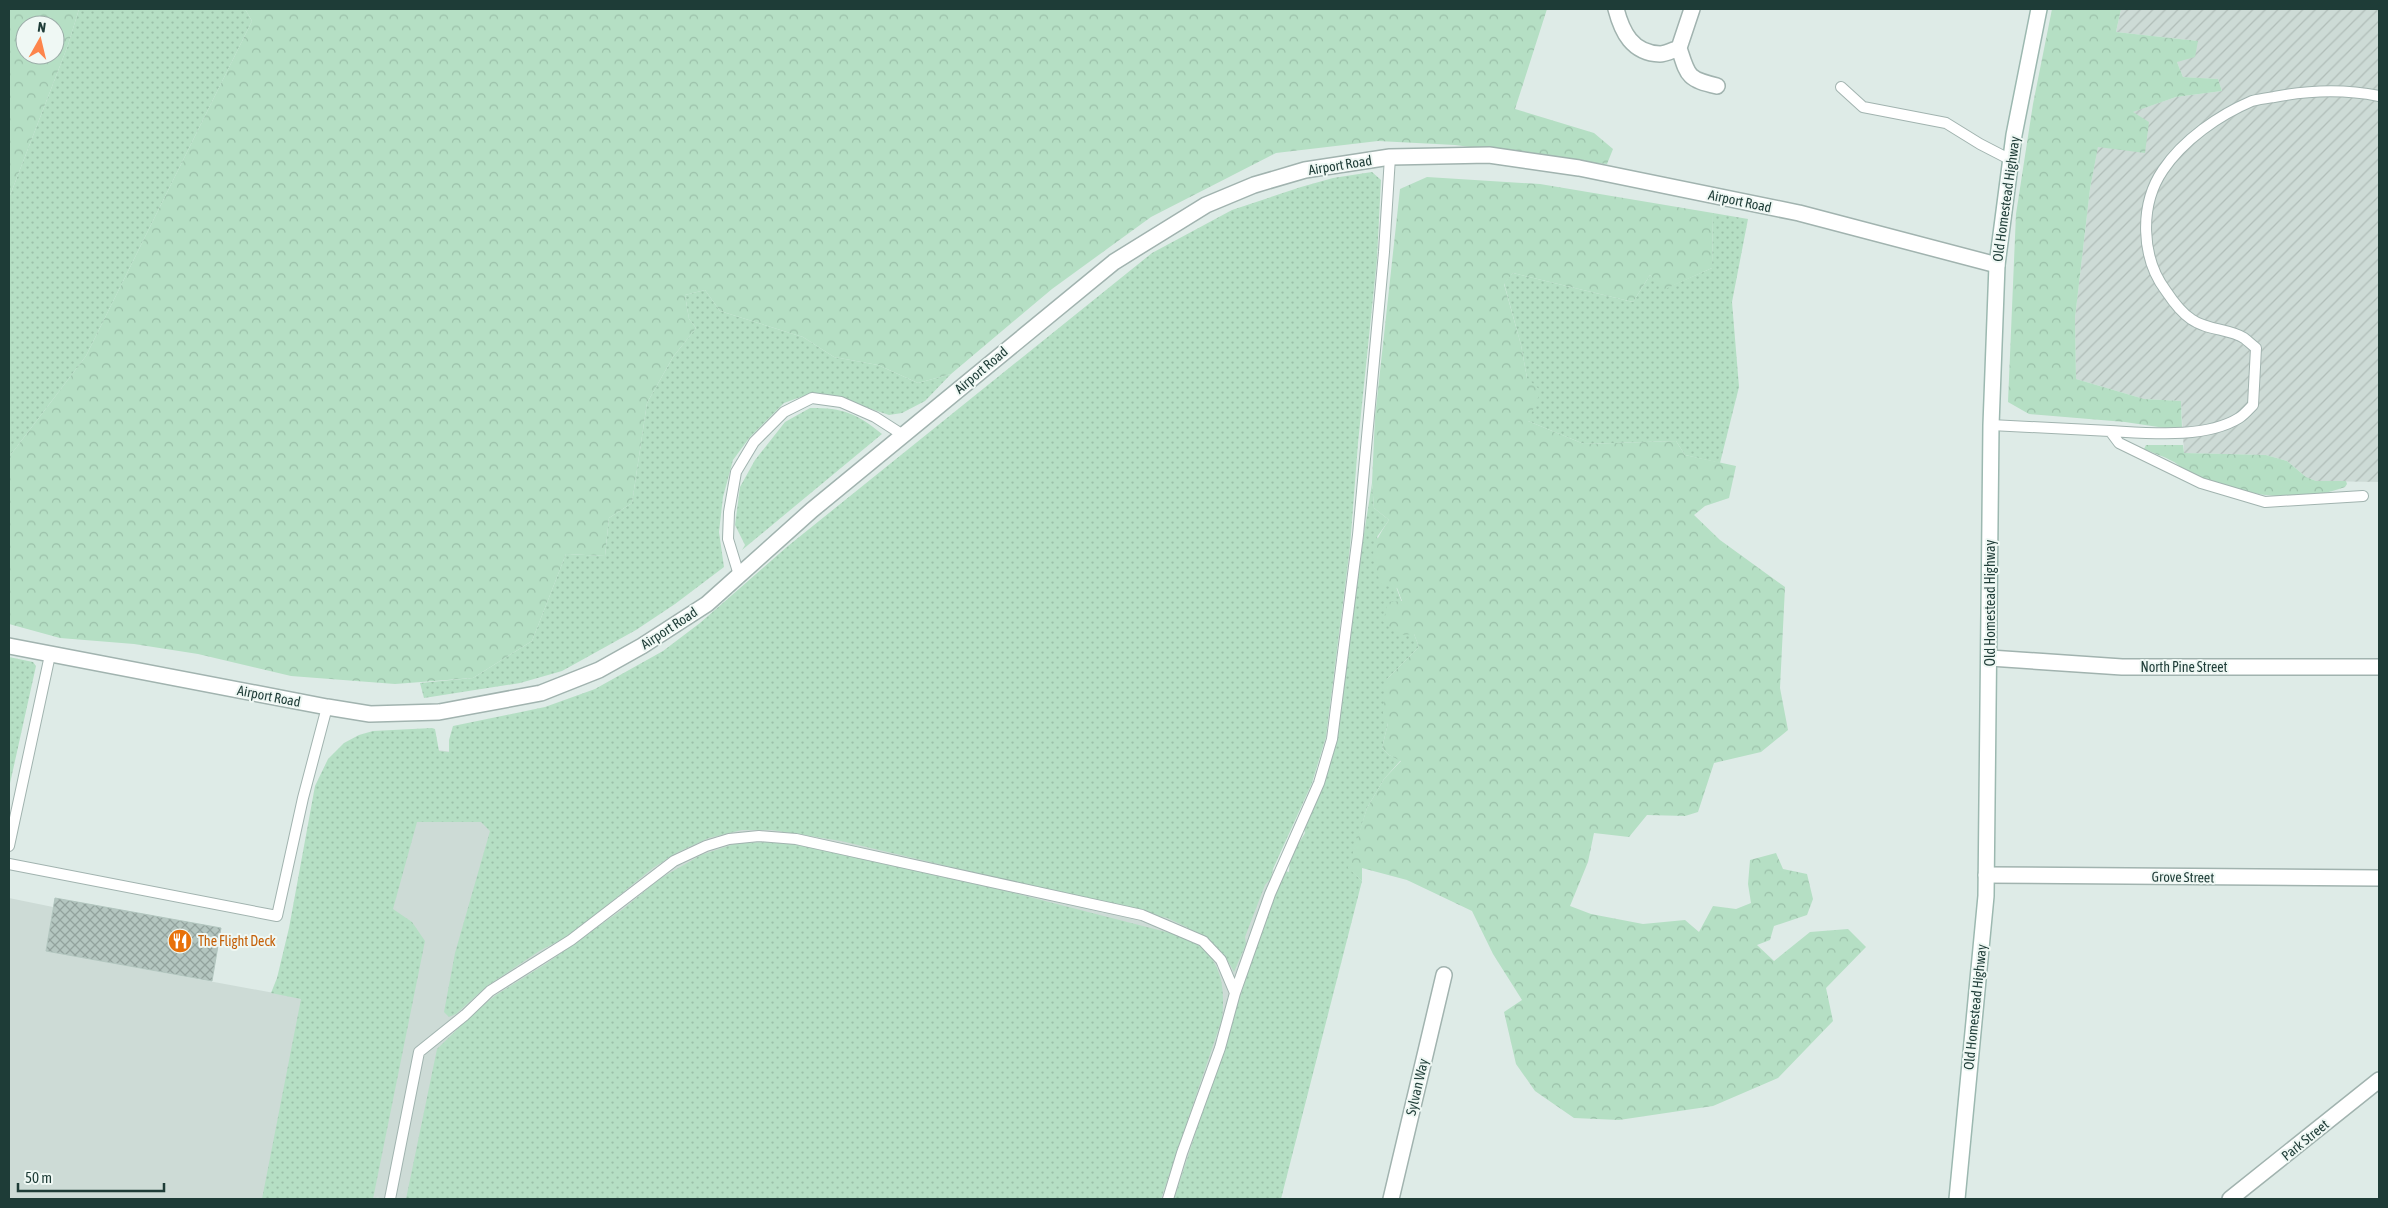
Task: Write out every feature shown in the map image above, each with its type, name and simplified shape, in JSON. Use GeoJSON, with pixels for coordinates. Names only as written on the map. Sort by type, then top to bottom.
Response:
{"type":"FeatureCollection","features":[{"type":"Feature","properties":{"kind":"street"},"geometry":{"type":"LineString","coordinates":[[1616,9],[1622,30],[1635,47],[1660,54],[1679,48]]}},
{"type":"Feature","properties":{"kind":"street"},"geometry":{"type":"LineString","coordinates":[[1692,9],[1679,48],[1686,69],[1695,81],[1717,86]]}},
{"type":"Feature","properties":{"kind":"street","name":"Old Homestead Highway"},"geometry":{"type":"LineString","coordinates":[[1957,1199],[1986,875],[1990,658],[1991,425],[1997,265],[2011,160],[2038,9]]}},
{"type":"Feature","properties":{"kind":"street","name":"Airport Road"},"geometry":{"type":"LineString","coordinates":[[9,646],[327,708],[370,714],[439,712],[540,693],[599,670],[642,646],[707,604],[902,435],[1114,262],[1206,205],[1254,185],[1305,170],[1390,157],[1489,155],[1579,168],[1799,212],[1997,265]]}},
{"type":"Feature","properties":{"kind":"street","name":"North Pine Street"},"geometry":{"type":"LineString","coordinates":[[1990,658],[2122,667],[2379,667]]}},
{"type":"Feature","properties":{"kind":"street","name":"Grove Street"},"geometry":{"type":"LineString","coordinates":[[1986,875],[2379,878]]}},
{"type":"Feature","properties":{"kind":"street","name":"Sylvan Way"},"geometry":{"type":"LineString","coordinates":[[1391,1199],[1444,975]]}},
{"type":"Feature","properties":{"kind":"street","name":"Park Street"},"geometry":{"type":"LineString","coordinates":[[2230,1199],[2379,1080]]}},
{"type":"Feature","properties":{"kind":"lane"},"geometry":{"type":"LineString","coordinates":[[1841,87],[1862,107],[1946,123],[2011,160]]}},
{"type":"Feature","properties":{"kind":"lane"},"geometry":{"type":"LineString","coordinates":[[1991,425],[2167,434],[2210,429],[2240,418],[2253,405],[2256,348],[2243,337],[2219,331],[2190,319],[2165,291],[2149,260],[2146,232],[2150,199],[2162,170],[2182,147],[2217,120],[2253,101],[2306,91],[2356,92],[2379,96]]}},
{"type":"Feature","properties":{"kind":"lane"},"geometry":{"type":"LineString","coordinates":[[1168,1199],[1182,1153],[1220,1048],[1235,993],[1270,894],[1319,783],[1332,739],[1358,535],[1384,252],[1390,157]]}},
{"type":"Feature","properties":{"kind":"lane"},"geometry":{"type":"LineString","coordinates":[[739,575],[728,539],[729,512],[736,472],[754,442],[784,412],[812,398],[841,402],[875,417],[902,435]]}},
{"type":"Feature","properties":{"kind":"lane"},"geometry":{"type":"LineString","coordinates":[[2110,431],[2119,444],[2201,483],[2265,502],[2363,496]]}},
{"type":"Feature","properties":{"kind":"lane"},"geometry":{"type":"LineString","coordinates":[[9,846],[50,655]]}},
{"type":"Feature","properties":{"kind":"lane"},"geometry":{"type":"LineString","coordinates":[[9,864],[277,916],[303,798],[327,708]]}},
{"type":"Feature","properties":{"kind":"lane"},"geometry":{"type":"LineString","coordinates":[[390,1199],[419,1052],[490,991],[570,940],[674,861],[706,846],[730,839],[759,836],[796,838],[1142,915],[1203,941],[1221,960],[1235,993]]}},
{"type":"Feature","properties":{"kind":"shaded area"},"geometry":{"type":"Polygon","coordinates":[[[2121,9],[2379,9],[2379,482],[2316,481],[2306,477],[2287,461],[2266,455],[2184,453],[2181,401],[2144,399],[2076,379],[2075,318],[2090,189],[2098,146],[2112,147],[2132,112],[2176,97],[2222,91],[2218,79],[2183,77],[2177,62],[2198,41],[2116,32],[2121,9]]]}},
{"type":"Feature","properties":{"kind":"shaded area"},"geometry":{"type":"Polygon","coordinates":[[[392,744],[705,786],[1289,872],[1259,1199],[9,1199],[9,898],[53,907],[46,951],[301,998],[392,744]]]}},
{"type":"Feature","properties":{"kind":"green space"},"geometry":{"type":"Polygon","coordinates":[[[9,9],[79,9],[65,53],[65,15],[15,15],[15,65],[60,65],[9,198],[9,9]]]}},
{"type":"Feature","properties":{"kind":"green space"},"geometry":{"type":"Polygon","coordinates":[[[79,9],[245,9],[252,21],[86,356],[9,457],[9,198],[60,65],[65,65],[65,53],[79,9]]]}},
{"type":"Feature","properties":{"kind":"green space"},"geometry":{"type":"Polygon","coordinates":[[[245,9],[1547,9],[1515,109],[1594,133],[1613,149],[1607,164],[1455,145],[1378,141],[1276,153],[1151,217],[1052,289],[951,374],[918,383],[878,365],[834,357],[803,337],[720,311],[705,290],[685,295],[689,319],[696,328],[673,357],[647,403],[632,503],[609,518],[605,556],[566,554],[532,641],[473,678],[395,684],[291,676],[198,654],[134,644],[60,638],[9,624],[9,457],[86,356],[252,21],[245,9]]]}},
{"type":"Feature","properties":{"kind":"green space"},"geometry":{"type":"Polygon","coordinates":[[[2052,9],[2121,9],[2116,32],[2198,41],[2195,57],[2177,62],[2183,77],[2218,79],[2222,91],[2176,97],[2133,112],[2149,122],[2145,153],[2098,147],[2090,189],[2075,318],[2076,379],[2144,399],[2181,401],[2182,428],[2165,428],[2125,422],[2029,414],[2008,402],[2016,214],[2033,104],[2052,9]]]}},
{"type":"Feature","properties":{"kind":"green space"},"geometry":{"type":"Polygon","coordinates":[[[1372,172],[1381,180],[1377,259],[1358,443],[1350,547],[1326,737],[1312,783],[1273,869],[1271,878],[1265,885],[1245,937],[1246,944],[1234,972],[1228,961],[1214,945],[1197,933],[1167,918],[841,841],[772,830],[742,830],[709,838],[678,852],[653,868],[569,936],[541,950],[487,986],[456,1014],[449,1017],[444,1012],[455,953],[490,831],[481,822],[417,822],[393,909],[412,922],[425,941],[373,1199],[262,1199],[301,999],[271,993],[277,978],[289,928],[315,786],[328,759],[344,743],[359,735],[373,731],[432,728],[435,729],[439,751],[449,752],[449,740],[453,726],[545,707],[595,689],[663,651],[700,623],[788,546],[1152,253],[1232,210],[1333,178],[1372,172]]]}},
{"type":"Feature","properties":{"kind":"green space"},"geometry":{"type":"Polygon","coordinates":[[[1427,177],[1540,184],[1713,213],[1712,268],[1663,290],[1650,275],[1633,302],[1513,273],[1504,284],[1521,345],[1527,378],[1541,391],[1528,421],[1584,444],[1676,441],[1685,455],[1736,466],[1729,498],[1705,506],[1694,515],[1720,540],[1785,587],[1780,688],[1788,730],[1761,752],[1714,763],[1698,812],[1685,816],[1647,815],[1629,837],[1594,833],[1588,862],[1570,906],[1591,914],[1643,924],[1685,920],[1699,932],[1713,906],[1736,909],[1751,903],[1748,884],[1750,860],[1776,853],[1783,869],[1807,874],[1813,899],[1807,915],[1774,926],[1770,940],[1757,945],[1774,961],[1810,932],[1848,929],[1866,947],[1826,988],[1833,1021],[1778,1078],[1713,1106],[1619,1120],[1574,1118],[1535,1091],[1516,1064],[1504,1012],[1522,1000],[1493,954],[1472,911],[1407,880],[1362,868],[1362,881],[1348,868],[1367,808],[1384,779],[1401,761],[1389,755],[1382,748],[1388,723],[1383,713],[1387,679],[1419,647],[1414,634],[1399,635],[1381,620],[1386,613],[1387,602],[1402,601],[1397,588],[1382,585],[1375,566],[1373,558],[1375,544],[1389,520],[1374,508],[1372,483],[1375,417],[1400,189],[1427,177]]]}},
{"type":"Feature","properties":{"kind":"green space"},"geometry":{"type":"Polygon","coordinates":[[[1713,213],[1748,219],[1732,302],[1739,387],[1720,463],[1685,455],[1676,441],[1584,444],[1528,421],[1527,378],[1521,345],[1504,283],[1513,273],[1633,302],[1650,275],[1664,289],[1712,268],[1713,213]]]}},
{"type":"Feature","properties":{"kind":"green space"},"geometry":{"type":"Polygon","coordinates":[[[705,290],[720,311],[803,337],[834,357],[878,365],[918,383],[951,374],[925,401],[902,413],[889,415],[836,397],[812,393],[784,403],[750,437],[733,460],[723,497],[719,532],[724,567],[675,604],[636,630],[562,671],[520,683],[424,698],[420,683],[473,678],[532,641],[566,554],[605,556],[609,518],[632,503],[647,403],[673,357],[696,328],[689,319],[685,295],[705,290]]]}},
{"type":"Feature","properties":{"kind":"green space"},"geometry":{"type":"Polygon","coordinates":[[[810,408],[832,409],[849,413],[865,421],[882,434],[742,550],[745,545],[735,525],[740,487],[755,460],[785,422],[810,408]]]}},
{"type":"Feature","properties":{"kind":"green space"},"geometry":{"type":"Polygon","coordinates":[[[2146,445],[2183,445],[2184,453],[2266,455],[2287,461],[2306,477],[2316,481],[2346,481],[2347,484],[2345,487],[2326,493],[2307,496],[2287,497],[2248,492],[2229,488],[2191,475],[2175,462],[2144,449],[2146,445]]]}},
{"type":"Feature","properties":{"kind":"green space"},"geometry":{"type":"Polygon","coordinates":[[[1372,483],[1374,508],[1389,520],[1377,537],[1419,647],[1387,679],[1388,723],[1382,748],[1389,755],[1401,760],[1384,779],[1367,808],[1349,868],[1362,881],[1281,1199],[1174,1199],[1271,902],[1279,870],[1289,872],[1290,857],[1305,833],[1303,825],[1337,740],[1357,578],[1372,483]]]}},
{"type":"Feature","properties":{"kind":"green space"},"geometry":{"type":"Polygon","coordinates":[[[9,657],[33,662],[36,666],[9,788],[9,657]]]}},
{"type":"Feature","properties":{"kind":"green space"},"geometry":{"type":"Polygon","coordinates":[[[771,842],[798,844],[998,889],[1174,934],[1200,946],[1208,953],[1214,961],[1221,979],[1223,998],[1222,1019],[1161,1199],[406,1199],[437,1049],[476,1011],[496,995],[547,963],[623,909],[661,878],[701,855],[737,843],[771,842]]]}},
{"type":"Feature","properties":{"kind":"building"},"geometry":{"type":"Polygon","coordinates":[[[55,898],[221,928],[212,981],[46,951],[55,898]]]}},
{"type":"Feature","properties":{"kind":"place","name":"The Flight Deck"},"geometry":{"type":"Point","coordinates":[180,941]}}]}
